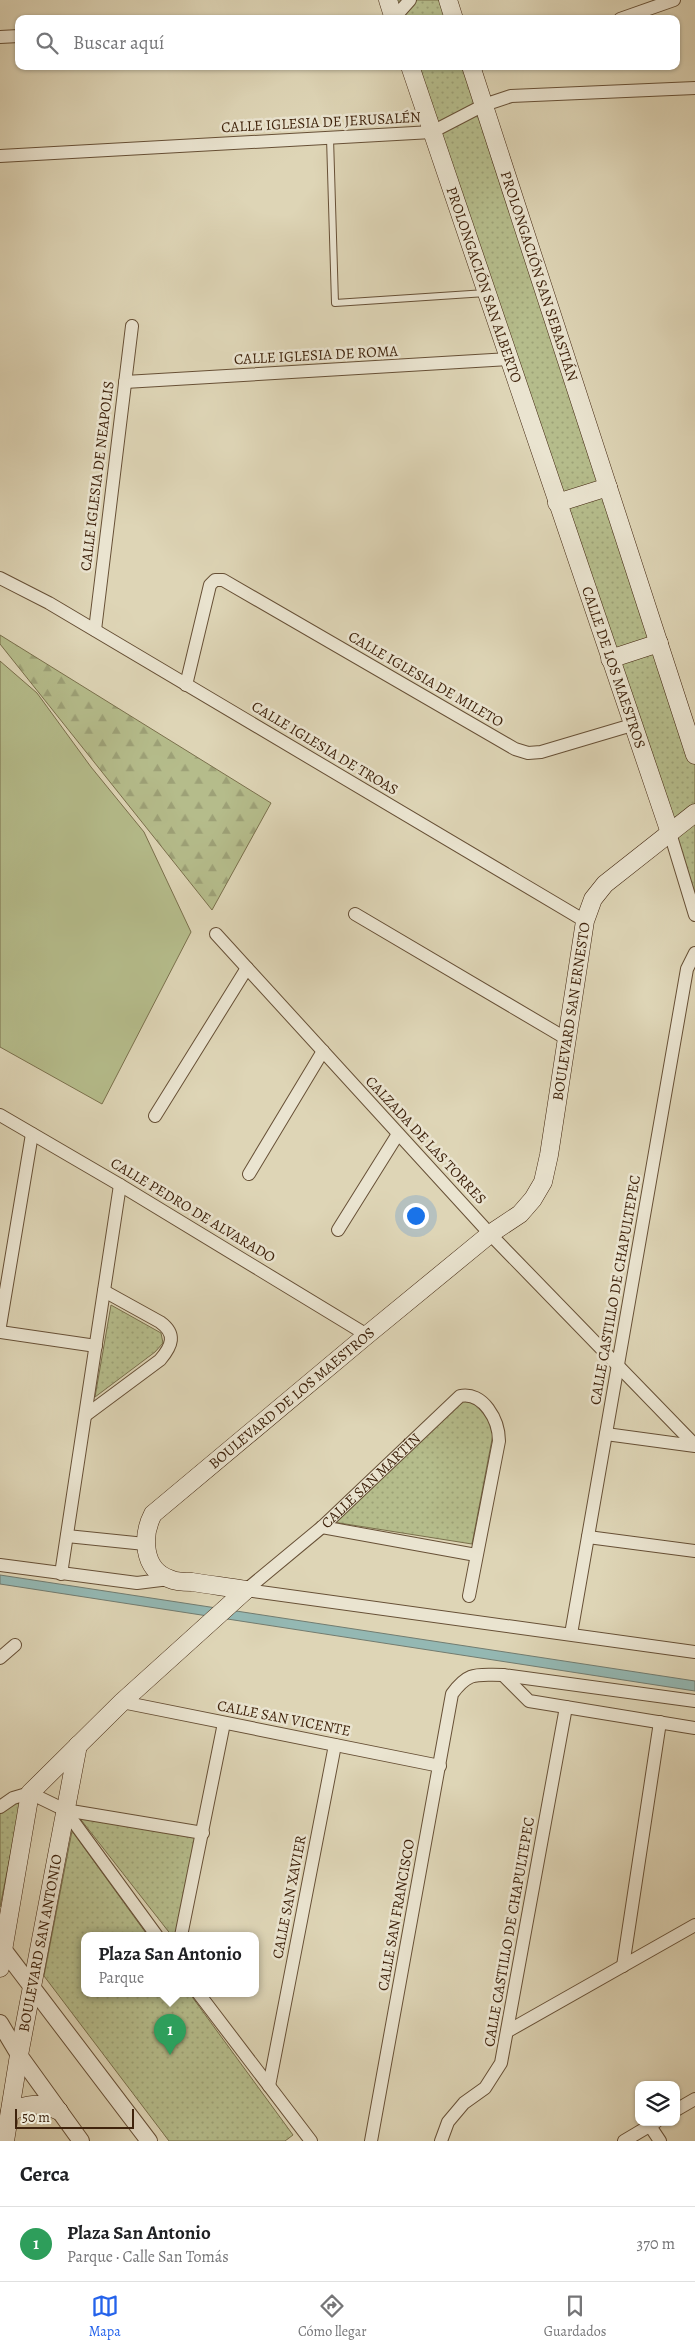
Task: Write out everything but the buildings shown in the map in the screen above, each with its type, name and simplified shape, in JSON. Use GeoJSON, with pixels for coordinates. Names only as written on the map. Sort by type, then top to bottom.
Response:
{"type":"FeatureCollection","features":[{"type":"Feature","properties":{"kind":"main road"},"geometry":{"type":"LineString","coordinates":[[388,0],[393,15]]}},
{"type":"Feature","properties":{"kind":"main road"},"geometry":{"type":"LineString","coordinates":[[448,0],[453,15]]}},
{"type":"Feature","properties":{"kind":"main road","name":"PROLONGACIÓN SAN ALBERTO"},"geometry":{"type":"LineString","coordinates":[[411,70],[557,503]]}},
{"type":"Feature","properties":{"kind":"main road","name":"PROLONGACIÓN SAN SEBASTIÁN"},"geometry":{"type":"LineString","coordinates":[[475,70],[484,105],[608,487]]}},
{"type":"Feature","properties":{"kind":"main road"},"geometry":{"type":"LineString","coordinates":[[557,503],[608,487],[695,755]]}},
{"type":"Feature","properties":{"kind":"main road","name":"CALLE DE LOS MAESTROS"},"geometry":{"type":"LineString","coordinates":[[557,503],[670,833]]}},
{"type":"Feature","properties":{"kind":"main road"},"geometry":{"type":"LineString","coordinates":[[610,659],[658,642]]}},
{"type":"Feature","properties":{"kind":"main road","name":"BOULEVARD SAN ERNESTO"},"geometry":{"type":"LineString","coordinates":[[490,1234],[520,1214],[533,1199],[542,1182],[549,1155],[585,921],[593,899],[605,884],[695,813]]}},
{"type":"Feature","properties":{"kind":"main road","name":"BOULEVARD DE LOS MAESTROS"},"geometry":{"type":"LineString","coordinates":[[145,1544],[147,1526],[153,1514],[490,1234]]}},
{"type":"Feature","properties":{"kind":"main road"},"geometry":{"type":"LineString","coordinates":[[145,1544],[148,1558],[156,1570],[169,1579],[246,1590]]}},
{"type":"Feature","properties":{"kind":"main road"},"geometry":{"type":"LineString","coordinates":[[0,1968],[30,1793],[122,1702],[246,1590]]}},
{"type":"Feature","properties":{"kind":"main road","name":"BOULEVARD SAN ANTONIO"},"geometry":{"type":"LineString","coordinates":[[5,2141],[19,2056],[78,1745]]}},
{"type":"Feature","properties":{"kind":"main road"},"geometry":{"type":"LineString","coordinates":[[10,2112],[34,2103],[47,2105],[59,2110]]}},
{"type":"Feature","properties":{"kind":"street"},"geometry":{"type":"LineString","coordinates":[[397,15],[410,0]]}},
{"type":"Feature","properties":{"kind":"street"},"geometry":{"type":"LineString","coordinates":[[631,15],[674,0]]}},
{"type":"Feature","properties":{"kind":"street"},"geometry":{"type":"LineString","coordinates":[[0,37],[15,36]]}},
{"type":"Feature","properties":{"kind":"street","name":"CALLE IGLESIA DE JERUSALÉN"},"geometry":{"type":"LineString","coordinates":[[0,156],[432,132],[484,105],[511,96],[695,88]]}},
{"type":"Feature","properties":{"kind":"street","name":"CALLE IGLESIA DE NEAPOLIS"},"geometry":{"type":"LineString","coordinates":[[95,630],[132,326]]}},
{"type":"Feature","properties":{"kind":"street","name":"CALLE IGLESIA DE ROMA"},"geometry":{"type":"LineString","coordinates":[[125,382],[509,359]]}},
{"type":"Feature","properties":{"kind":"street","name":"CALLE IGLESIA DE TROAS"},"geometry":{"type":"LineString","coordinates":[[0,578],[49,603],[585,921]]}},
{"type":"Feature","properties":{"kind":"street","name":"CALLE IGLESIA DE MILETO"},"geometry":{"type":"LineString","coordinates":[[186,684],[210,586],[215,580],[223,580],[515,749],[528,753],[542,752],[632,725]]}},
{"type":"Feature","properties":{"kind":"street"},"geometry":{"type":"LineString","coordinates":[[670,833],[695,915]]}},
{"type":"Feature","properties":{"kind":"street"},"geometry":{"type":"LineString","coordinates":[[355,914],[567,1039]]}},
{"type":"Feature","properties":{"kind":"street","name":"CALZADA DE LAS TORRES"},"geometry":{"type":"LineString","coordinates":[[216,934],[490,1234],[695,1445]]}},
{"type":"Feature","properties":{"kind":"street","name":"CALLE CASTILLO DE CHAPULTEPEC"},"geometry":{"type":"LineString","coordinates":[[571,1634],[688,969],[695,953]]}},
{"type":"Feature","properties":{"kind":"street"},"geometry":{"type":"LineString","coordinates":[[155,1116],[247,968]]}},
{"type":"Feature","properties":{"kind":"street"},"geometry":{"type":"LineString","coordinates":[[250,1174],[323,1051]]}},
{"type":"Feature","properties":{"kind":"street","name":"CALLE PEDRO DE ALVARADO"},"geometry":{"type":"LineString","coordinates":[[0,1115],[120,1185],[367,1335]]}},
{"type":"Feature","properties":{"kind":"street"},"geometry":{"type":"LineString","coordinates":[[0,1326],[32,1134]]}},
{"type":"Feature","properties":{"kind":"street"},"geometry":{"type":"LineString","coordinates":[[338,1230],[398,1134]]}},
{"type":"Feature","properties":{"kind":"street"},"geometry":{"type":"LineString","coordinates":[[61,1574],[120,1185]]}},
{"type":"Feature","properties":{"kind":"street"},"geometry":{"type":"LineString","coordinates":[[86,1415],[160,1360],[169,1349],[172,1338],[169,1328],[104,1291]]}},
{"type":"Feature","properties":{"kind":"street"},"geometry":{"type":"LineString","coordinates":[[0,1332],[96,1346]]}},
{"type":"Feature","properties":{"kind":"street","name":"CALLE SAN MARTÍN"},"geometry":{"type":"LineString","coordinates":[[470,1394],[480,1399],[499,1427],[499,1441],[476,1555],[322,1527],[460,1396],[470,1394]]}},
{"type":"Feature","properties":{"kind":"street"},"geometry":{"type":"LineString","coordinates":[[606,1434],[695,1445]]}},
{"type":"Feature","properties":{"kind":"street"},"geometry":{"type":"LineString","coordinates":[[246,1590],[322,1527]]}},
{"type":"Feature","properties":{"kind":"street"},"geometry":{"type":"LineString","coordinates":[[67,1536],[145,1544]]}},
{"type":"Feature","properties":{"kind":"street"},"geometry":{"type":"LineString","coordinates":[[588,1537],[695,1551]]}},
{"type":"Feature","properties":{"kind":"street"},"geometry":{"type":"LineString","coordinates":[[469,1596],[476,1555]]}},
{"type":"Feature","properties":{"kind":"street"},"geometry":{"type":"LineString","coordinates":[[0,1565],[137,1583],[169,1579]]}},
{"type":"Feature","properties":{"kind":"street"},"geometry":{"type":"LineString","coordinates":[[246,1590],[695,1652]]}},
{"type":"Feature","properties":{"kind":"street"},"geometry":{"type":"LineString","coordinates":[[0,1658],[15,1645]]}},
{"type":"Feature","properties":{"kind":"street","name":"CALLE SAN FRANCISCO"},"geometry":{"type":"LineString","coordinates":[[372,2141],[452,1694],[462,1680],[474,1675],[503,1675]]}},
{"type":"Feature","properties":{"kind":"street"},"geometry":{"type":"LineString","coordinates":[[503,1675],[695,1701]]}},
{"type":"Feature","properties":{"kind":"street"},"geometry":{"type":"LineString","coordinates":[[503,1675],[529,1701],[695,1728]]}},
{"type":"Feature","properties":{"kind":"street","name":"CALLE SAN VICENTE"},"geometry":{"type":"LineString","coordinates":[[122,1702],[440,1766]]}},
{"type":"Feature","properties":{"kind":"street","name":"CALLE CASTILLO DE CHAPULTEPEC"},"geometry":{"type":"LineString","coordinates":[[441,2141],[448,2122],[464,2104],[485,2088],[494,2077],[501,2063],[566,1707]]}},
{"type":"Feature","properties":{"kind":"street"},"geometry":{"type":"LineString","coordinates":[[182,1932],[224,1722]]}},
{"type":"Feature","properties":{"kind":"street"},"geometry":{"type":"LineString","coordinates":[[622,1966],[660,1722]]}},
{"type":"Feature","properties":{"kind":"street","name":"CALLE SAN XAVIER"},"geometry":{"type":"LineString","coordinates":[[269,2086],[335,1745]]}},
{"type":"Feature","properties":{"kind":"street"},"geometry":{"type":"LineString","coordinates":[[0,1807],[13,1798],[30,1793],[65,1810],[203,1833]]}},
{"type":"Feature","properties":{"kind":"street"},"geometry":{"type":"LineString","coordinates":[[65,1810],[154,1932]]}},
{"type":"Feature","properties":{"kind":"street"},"geometry":{"type":"LineString","coordinates":[[508,2032],[695,1925]]}},
{"type":"Feature","properties":{"kind":"street"},"geometry":{"type":"LineString","coordinates":[[2,1948],[149,2141]]}},
{"type":"Feature","properties":{"kind":"street"},"geometry":{"type":"LineString","coordinates":[[202,1997],[311,2141]]}},
{"type":"Feature","properties":{"kind":"street"},"geometry":{"type":"LineString","coordinates":[[0,2023],[19,2056],[81,2141]]}},
{"type":"Feature","properties":{"kind":"street"},"geometry":{"type":"LineString","coordinates":[[680,2108],[695,2099]]}},
{"type":"Feature","properties":{"kind":"street"},"geometry":{"type":"LineString","coordinates":[[624,2141],[650,2126]]}},
{"type":"Feature","properties":{"kind":"street"},"geometry":{"type":"LineString","coordinates":[[654,2126],[660,2141]]}},
{"type":"Feature","properties":{"kind":"lane"},"geometry":{"type":"LineString","coordinates":[[330,138],[335,303],[487,293]]}},
{"type":"Feature","properties":{"kind":"green space"},"geometry":{"type":"Polygon","coordinates":[[[393,0],[442,0],[447,15],[398,15],[393,0]]]}},
{"type":"Feature","properties":{"kind":"green space"},"geometry":{"type":"Polygon","coordinates":[[[416,70],[465,70],[695,762],[695,897],[416,70]]]}},
{"type":"Feature","properties":{"kind":"green space"},"geometry":{"type":"Polygon","coordinates":[[[0,635],[271,803],[212,910],[0,644],[0,635]]]}},
{"type":"Feature","properties":{"kind":"green space"},"geometry":{"type":"Polygon","coordinates":[[[0,661],[37,693],[91,767],[144,832],[191,932],[102,1104],[0,1047],[0,661]]]}},
{"type":"Feature","properties":{"kind":"green space"},"geometry":{"type":"Polygon","coordinates":[[[111,1305],[161,1333],[163,1343],[155,1352],[95,1397],[111,1305]]]}},
{"type":"Feature","properties":{"kind":"green space"},"geometry":{"type":"Polygon","coordinates":[[[469,1399],[478,1405],[494,1429],[472,1544],[333,1522],[461,1402],[469,1399]]]}},
{"type":"Feature","properties":{"kind":"green space"},"geometry":{"type":"Polygon","coordinates":[[[21,1801],[0,1907],[0,1811],[21,1801]]]}},
{"type":"Feature","properties":{"kind":"green space"},"geometry":{"type":"Polygon","coordinates":[[[78,1816],[197,1837],[178,1932],[169,1932],[78,1816]]]}},
{"type":"Feature","properties":{"kind":"green space"},"geometry":{"type":"Polygon","coordinates":[[[72,1831],[145,1932],[81,1932],[81,1997],[192,1997],[293,2135],[285,2141],[169,2141],[44,1976],[72,1831]]]}},
{"type":"Feature","properties":{"kind":"water"},"geometry":{"type":"Polygon","coordinates":[[[0,1575],[695,1681],[695,1691],[0,1584],[0,1575]]]}},
{"type":"Feature","properties":{"kind":"place","name":"Plaza San Antonio"},"geometry":{"type":"Point","coordinates":[170,2055]}}]}
